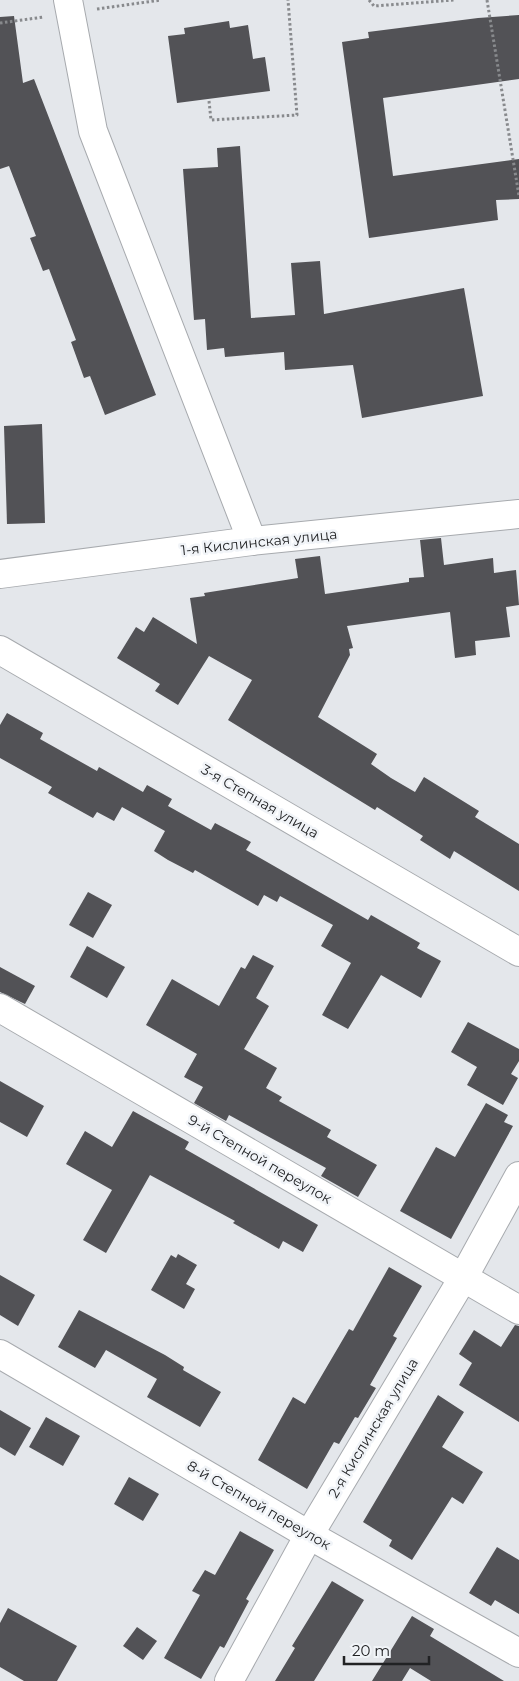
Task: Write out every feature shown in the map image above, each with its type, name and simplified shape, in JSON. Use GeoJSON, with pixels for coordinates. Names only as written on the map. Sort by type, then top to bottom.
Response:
{"type":"FeatureCollection","features":[{"type":"Feature","properties":{"kind":"street"},"geometry":{"type":"LineString","coordinates":[[68,0],[93,131],[252,541]]}},
{"type":"Feature","properties":{"kind":"street","name":"1-я Кислинская улица"},"geometry":{"type":"LineString","coordinates":[[0,574],[252,541],[519,514]]}},
{"type":"Feature","properties":{"kind":"street","name":"3-я Степная улица"},"geometry":{"type":"LineString","coordinates":[[0,650],[519,952]]}},
{"type":"Feature","properties":{"kind":"street","name":"9-й Степной переулок"},"geometry":{"type":"LineString","coordinates":[[0,1008],[519,1310]]}},
{"type":"Feature","properties":{"kind":"street","name":"2-я Кислинская улица"},"geometry":{"type":"LineString","coordinates":[[229,1681],[309,1535],[463,1278],[519,1176]]}},
{"type":"Feature","properties":{"kind":"street","name":"8-й Степной переулок"},"geometry":{"type":"LineString","coordinates":[[0,1354],[309,1535],[519,1653]]}},
{"type":"Feature","properties":{"kind":"path"},"geometry":{"type":"LineString","coordinates":[[209,101],[211,120],[297,115],[288,0]]}},
{"type":"Feature","properties":{"kind":"path"},"geometry":{"type":"LineString","coordinates":[[370,0],[374,6],[454,0]]}},
{"type":"Feature","properties":{"kind":"path"},"geometry":{"type":"LineString","coordinates":[[486,0],[519,196]]}},
{"type":"Feature","properties":{"kind":"building"},"geometry":{"type":"Polygon","coordinates":[[[519,15],[519,79],[383,98],[393,176],[519,159],[519,199],[496,200],[498,220],[369,238],[342,42],[369,38],[368,32],[478,18],[519,15]]]}},
{"type":"Feature","properties":{"kind":"building"},"geometry":{"type":"Polygon","coordinates":[[[14,16],[23,83],[34,79],[156,395],[105,415],[90,376],[84,378],[71,342],[76,340],[49,269],[43,271],[30,238],[36,236],[9,166],[0,169],[0,17],[14,16]]]}},
{"type":"Feature","properties":{"kind":"building"},"geometry":{"type":"Polygon","coordinates":[[[229,21],[230,28],[248,25],[253,59],[265,57],[270,91],[177,103],[168,36],[185,34],[184,28],[229,21]]]}},
{"type":"Feature","properties":{"kind":"building"},"geometry":{"type":"Polygon","coordinates":[[[240,146],[251,318],[295,315],[291,263],[320,261],[324,314],[464,288],[483,396],[362,418],[353,365],[285,370],[284,352],[225,357],[224,348],[207,350],[205,319],[194,320],[183,169],[218,167],[217,148],[240,146]]]}},
{"type":"Feature","properties":{"kind":"building"},"geometry":{"type":"Polygon","coordinates":[[[42,424],[45,523],[7,524],[4,426],[42,424]]]}},
{"type":"Feature","properties":{"kind":"building"},"geometry":{"type":"Polygon","coordinates":[[[441,538],[444,565],[493,558],[494,573],[516,570],[519,605],[506,607],[510,637],[475,641],[476,655],[455,658],[450,612],[347,626],[353,648],[349,649],[350,655],[318,717],[377,754],[371,764],[391,778],[415,792],[424,777],[479,811],[475,817],[519,844],[519,891],[454,851],[450,859],[420,840],[423,836],[377,807],[375,810],[228,720],[252,680],[209,656],[178,705],[155,691],[160,684],[117,658],[136,627],[144,632],[153,617],[197,644],[190,598],[205,596],[204,593],[298,578],[295,559],[320,556],[325,594],[409,582],[409,578],[424,577],[420,540],[441,538]]]}},
{"type":"Feature","properties":{"kind":"building"},"geometry":{"type":"Polygon","coordinates":[[[7,713],[43,733],[40,739],[97,771],[99,767],[143,792],[147,785],[172,799],[168,806],[211,830],[215,823],[251,842],[246,850],[368,920],[371,915],[420,943],[417,948],[441,961],[421,998],[381,975],[348,1029],[322,1015],[351,963],[321,946],[333,925],[280,896],[277,902],[264,895],[258,906],[195,870],[193,873],[168,860],[154,851],[165,831],[122,807],[114,821],[97,812],[93,818],[48,793],[52,787],[0,758],[0,725],[7,713]]]}},
{"type":"Feature","properties":{"kind":"building"},"geometry":{"type":"Polygon","coordinates":[[[88,892],[112,905],[93,938],[69,925],[88,892]]]}},
{"type":"Feature","properties":{"kind":"building"},"geometry":{"type":"Polygon","coordinates":[[[87,946],[125,967],[107,998],[70,977],[87,946]]]}},
{"type":"Feature","properties":{"kind":"building"},"geometry":{"type":"Polygon","coordinates":[[[253,955],[274,966],[256,998],[269,1006],[244,1049],[277,1068],[266,1088],[282,1097],[279,1101],[331,1130],[327,1137],[377,1165],[358,1197],[321,1176],[326,1168],[229,1115],[226,1121],[194,1103],[203,1087],[184,1077],[197,1054],[146,1025],[172,979],[219,1006],[241,967],[245,969],[253,955]]]}},
{"type":"Feature","properties":{"kind":"building"},"geometry":{"type":"Polygon","coordinates":[[[0,967],[35,986],[25,1004],[0,992],[0,967]]]}},
{"type":"Feature","properties":{"kind":"building"},"geometry":{"type":"Polygon","coordinates":[[[468,1022],[519,1049],[519,1061],[511,1074],[518,1078],[503,1105],[467,1085],[477,1067],[451,1052],[468,1022]]]}},
{"type":"Feature","properties":{"kind":"building"},"geometry":{"type":"Polygon","coordinates":[[[0,1081],[44,1106],[27,1137],[0,1122],[0,1081]]]}},
{"type":"Feature","properties":{"kind":"building"},"geometry":{"type":"Polygon","coordinates":[[[486,1103],[508,1115],[504,1122],[513,1126],[451,1239],[400,1211],[436,1147],[455,1157],[486,1103]]]}},
{"type":"Feature","properties":{"kind":"building"},"geometry":{"type":"Polygon","coordinates":[[[133,1111],[189,1142],[185,1149],[318,1225],[303,1252],[283,1241],[279,1249],[233,1223],[235,1221],[150,1175],[106,1253],[83,1240],[112,1190],[66,1164],[85,1131],[112,1147],[133,1111]]]}},
{"type":"Feature","properties":{"kind":"building"},"geometry":{"type":"Polygon","coordinates":[[[178,1254],[197,1265],[186,1284],[195,1289],[184,1309],[151,1290],[171,1255],[176,1258],[178,1254]]]}},
{"type":"Feature","properties":{"kind":"building"},"geometry":{"type":"Polygon","coordinates":[[[389,1267],[422,1286],[393,1336],[397,1338],[370,1385],[376,1388],[358,1418],[355,1417],[339,1444],[334,1442],[307,1489],[258,1460],[293,1397],[305,1404],[349,1329],[353,1331],[389,1267]]]}},
{"type":"Feature","properties":{"kind":"building"},"geometry":{"type":"Polygon","coordinates":[[[0,1275],[35,1295],[18,1326],[0,1315],[0,1275]]]}},
{"type":"Feature","properties":{"kind":"building"},"geometry":{"type":"Polygon","coordinates":[[[79,1310],[165,1355],[184,1367],[183,1370],[221,1392],[200,1427],[147,1397],[157,1379],[106,1350],[95,1368],[58,1347],[79,1310]]]}},
{"type":"Feature","properties":{"kind":"building"},"geometry":{"type":"Polygon","coordinates":[[[515,1325],[519,1326],[519,1422],[459,1385],[472,1363],[459,1354],[474,1330],[501,1347],[515,1325]]]}},
{"type":"Feature","properties":{"kind":"building"},"geometry":{"type":"Polygon","coordinates":[[[438,1395],[464,1412],[442,1447],[483,1472],[463,1504],[452,1497],[412,1560],[389,1546],[392,1540],[363,1522],[438,1395]]]}},
{"type":"Feature","properties":{"kind":"building"},"geometry":{"type":"Polygon","coordinates":[[[0,1410],[31,1428],[15,1456],[0,1447],[0,1410]]]}},
{"type":"Feature","properties":{"kind":"building"},"geometry":{"type":"Polygon","coordinates":[[[46,1417],[80,1436],[63,1466],[29,1447],[46,1417]]]}},
{"type":"Feature","properties":{"kind":"building"},"geometry":{"type":"Polygon","coordinates":[[[129,1477],[159,1494],[143,1521],[114,1504],[129,1477]]]}},
{"type":"Feature","properties":{"kind":"building"},"geometry":{"type":"Polygon","coordinates":[[[240,1531],[274,1550],[246,1599],[249,1601],[224,1648],[220,1646],[201,1679],[164,1658],[200,1595],[192,1591],[205,1570],[215,1575],[240,1531]]]}},
{"type":"Feature","properties":{"kind":"building"},"geometry":{"type":"Polygon","coordinates":[[[497,1547],[519,1560],[519,1614],[495,1600],[491,1606],[469,1593],[497,1547]]]}},
{"type":"Feature","properties":{"kind":"building"},"geometry":{"type":"Polygon","coordinates":[[[332,1581],[364,1600],[314,1681],[275,1681],[295,1648],[292,1646],[332,1581]]]}},
{"type":"Feature","properties":{"kind":"building"},"geometry":{"type":"Polygon","coordinates":[[[8,1608],[77,1646],[57,1681],[24,1681],[0,1667],[0,1623],[8,1608]]]}},
{"type":"Feature","properties":{"kind":"building"},"geometry":{"type":"Polygon","coordinates":[[[412,1616],[434,1629],[430,1636],[504,1681],[431,1681],[410,1668],[402,1681],[372,1681],[412,1616]]]}},
{"type":"Feature","properties":{"kind":"building"},"geometry":{"type":"Polygon","coordinates":[[[137,1627],[157,1641],[143,1660],[123,1646],[137,1627]]]}}]}
